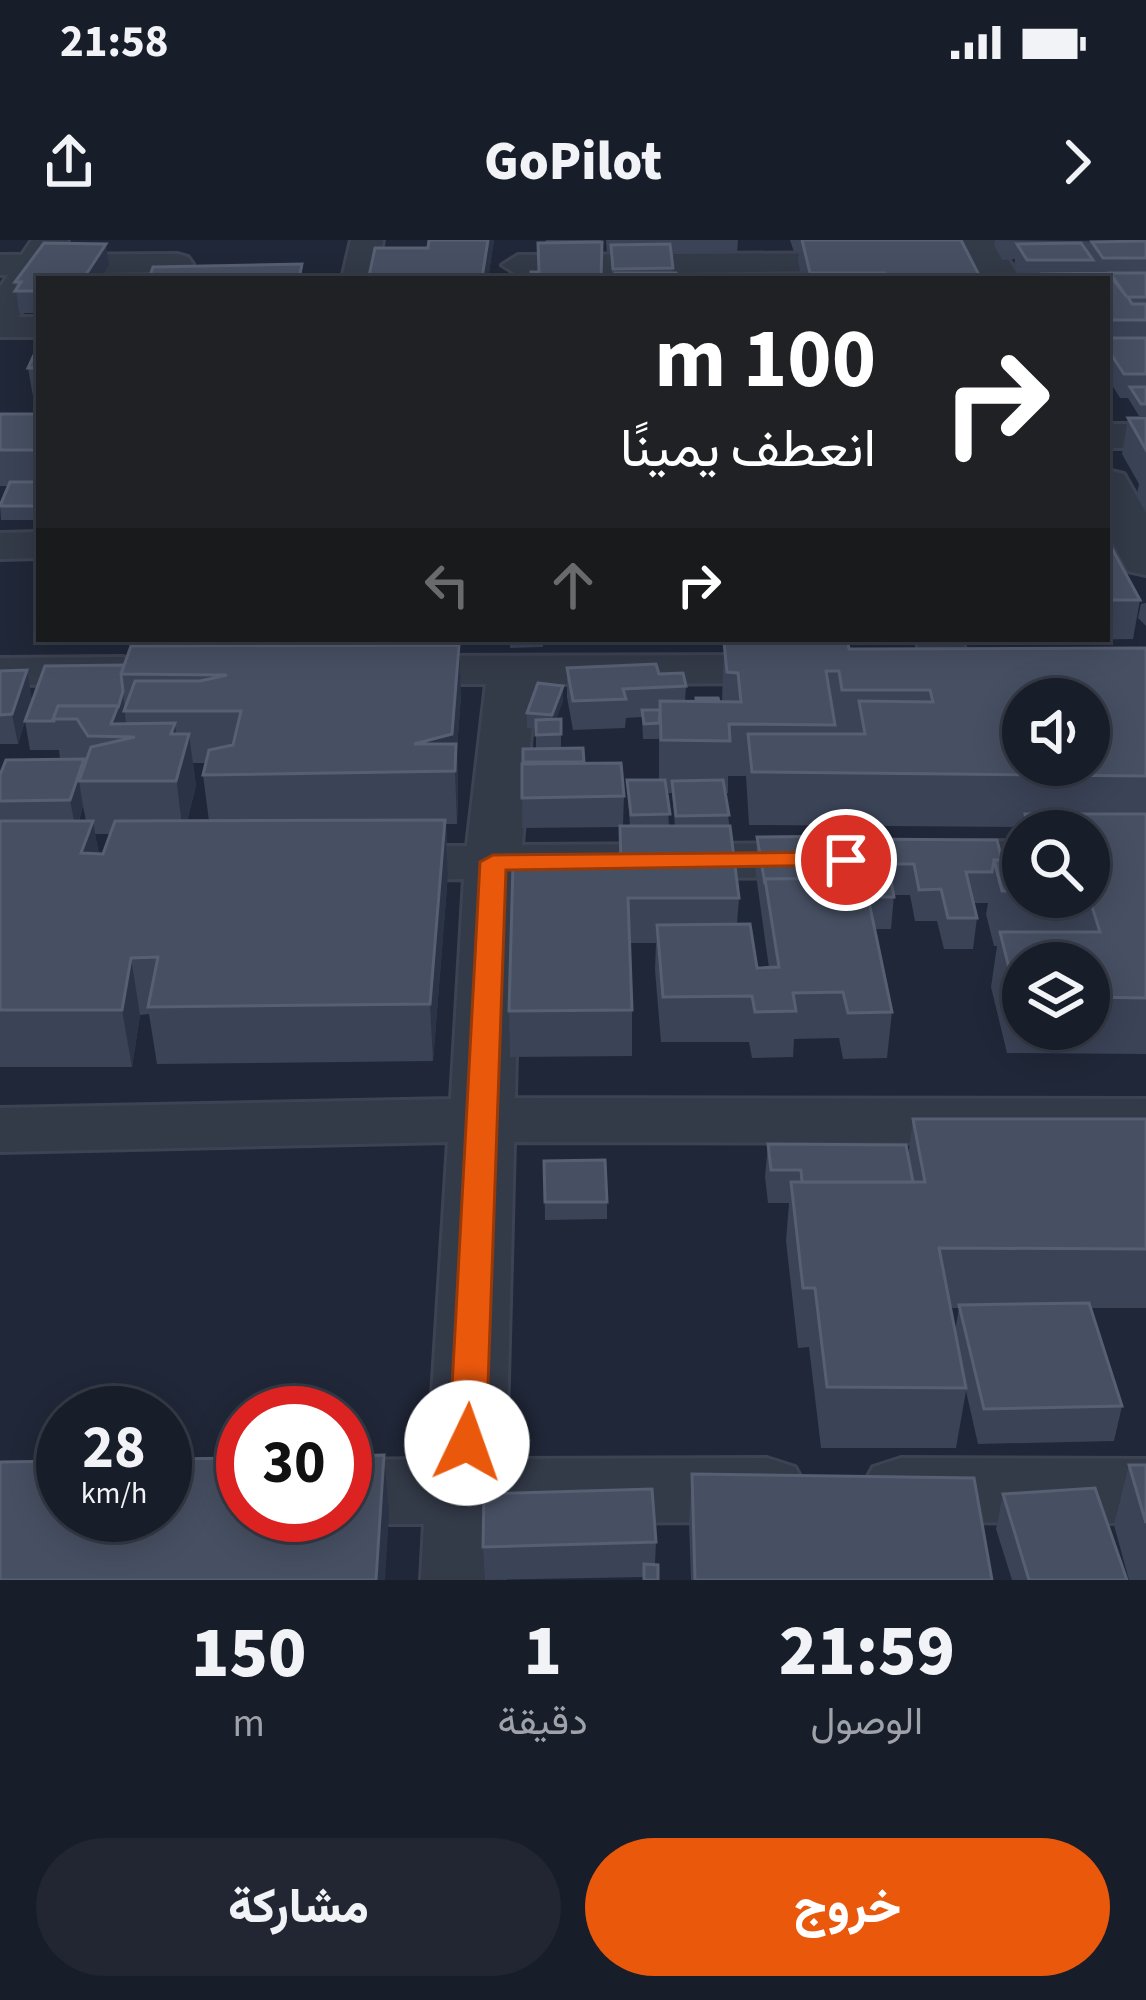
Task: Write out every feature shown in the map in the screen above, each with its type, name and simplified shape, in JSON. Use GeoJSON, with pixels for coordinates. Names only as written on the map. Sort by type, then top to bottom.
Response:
{"type":"FeatureCollection","features":[{"type":"Feature","properties":{"kind":"street"},"geometry":{"type":"LineString","coordinates":[[360,276],[367,240]]}},
{"type":"Feature","properties":{"kind":"street"},"geometry":{"type":"LineString","coordinates":[[0,316],[28,257],[179,261]]}},
{"type":"Feature","properties":{"kind":"street"},"geometry":{"type":"LineString","coordinates":[[944,262],[990,260]]}},
{"type":"Feature","properties":{"kind":"street"},"geometry":{"type":"LineString","coordinates":[[519,261],[783,272],[898,262]]}},
{"type":"Feature","properties":{"kind":"street"},"geometry":{"type":"LineString","coordinates":[[0,327],[36,327]]}},
{"type":"Feature","properties":{"kind":"street"},"geometry":{"type":"LineString","coordinates":[[1110,436],[1146,436]]}},
{"type":"Feature","properties":{"kind":"street"},"geometry":{"type":"LineString","coordinates":[[1110,490],[1146,560]]}},
{"type":"Feature","properties":{"kind":"street"},"geometry":{"type":"LineString","coordinates":[[0,546],[36,545]]}},
{"type":"Feature","properties":{"kind":"street"},"geometry":{"type":"LineString","coordinates":[[329,670],[444,654],[512,671],[687,653],[927,663]]}},
{"type":"Feature","properties":{"kind":"street"},"geometry":{"type":"LineString","coordinates":[[0,672],[86,655],[170,671]]}},
{"type":"Feature","properties":{"kind":"street"},"geometry":{"type":"LineString","coordinates":[[462,1580],[493,862],[512,671]]}},
{"type":"Feature","properties":{"kind":"street"},"geometry":{"type":"LineString","coordinates":[[328,864],[1002,858]]}},
{"type":"Feature","properties":{"kind":"street"},"geometry":{"type":"LineString","coordinates":[[0,1130],[482,1120],[1146,1121]]}},
{"type":"Feature","properties":{"kind":"street"},"geometry":{"type":"LineString","coordinates":[[372,1491],[1146,1491]]}},
{"type":"Feature","properties":{"kind":"building"},"geometry":{"type":"Polygon","coordinates":[[[429,240],[488,240],[482,276],[369,276],[375,248],[428,248],[429,240]]]}},
{"type":"Feature","properties":{"kind":"building"},"geometry":{"type":"Polygon","coordinates":[[[802,240],[961,240],[979,276],[886,276],[810,273],[802,240]]]}},
{"type":"Feature","properties":{"kind":"building"},"geometry":{"type":"Polygon","coordinates":[[[1146,241],[1146,258],[1103,258],[1092,242],[1146,241]]]}},
{"type":"Feature","properties":{"kind":"building"},"geometry":{"type":"Polygon","coordinates":[[[602,242],[601,276],[531,276],[539,272],[538,243],[602,242]]]}},
{"type":"Feature","properties":{"kind":"building"},"geometry":{"type":"Polygon","coordinates":[[[44,243],[106,244],[85,276],[36,276],[36,291],[15,291],[21,282],[15,282],[44,243]]]}},
{"type":"Feature","properties":{"kind":"building"},"geometry":{"type":"Polygon","coordinates":[[[1081,243],[1093,260],[1027,260],[1017,244],[1081,243]]]}},
{"type":"Feature","properties":{"kind":"building"},"geometry":{"type":"Polygon","coordinates":[[[670,244],[673,268],[613,269],[611,245],[670,244]]]}},
{"type":"Feature","properties":{"kind":"building"},"geometry":{"type":"Polygon","coordinates":[[[302,264],[300,276],[150,276],[153,267],[302,264]]]}},
{"type":"Feature","properties":{"kind":"building"},"geometry":{"type":"Polygon","coordinates":[[[676,273],[677,276],[615,276],[676,273]]]}},
{"type":"Feature","properties":{"kind":"building"},"geometry":{"type":"Polygon","coordinates":[[[1108,273],[1127,297],[1110,273],[1146,273],[1146,297],[1128,297],[1132,304],[1146,304],[1146,320],[1110,320],[1110,276],[1042,274],[1108,273]]]}},
{"type":"Feature","properties":{"kind":"building"},"geometry":{"type":"Polygon","coordinates":[[[1110,338],[1146,338],[1146,374],[1124,374],[1110,353],[1110,338]]]}},
{"type":"Feature","properties":{"kind":"building"},"geometry":{"type":"Polygon","coordinates":[[[1130,387],[1146,387],[1146,404],[1141,404],[1130,387]]]}},
{"type":"Feature","properties":{"kind":"building"},"geometry":{"type":"Polygon","coordinates":[[[0,414],[36,414],[36,450],[0,450],[0,414]]]}},
{"type":"Feature","properties":{"kind":"building"},"geometry":{"type":"Polygon","coordinates":[[[1128,418],[1146,418],[1146,450],[1128,418]]]}},
{"type":"Feature","properties":{"kind":"building"},"geometry":{"type":"Polygon","coordinates":[[[10,482],[36,482],[34,506],[0,506],[10,482]]]}},
{"type":"Feature","properties":{"kind":"building"},"geometry":{"type":"Polygon","coordinates":[[[1110,545],[1140,600],[1110,600],[1110,545]]]}},
{"type":"Feature","properties":{"kind":"building"},"geometry":{"type":"Polygon","coordinates":[[[724,642],[848,643],[849,649],[1146,648],[1146,776],[1110,776],[1110,678],[1002,678],[1002,775],[752,772],[748,734],[865,734],[859,701],[933,702],[930,690],[842,690],[839,671],[826,671],[835,725],[729,724],[730,741],[661,740],[660,701],[741,702],[738,673],[727,672],[724,642]]]}},
{"type":"Feature","properties":{"kind":"building"},"geometry":{"type":"Polygon","coordinates":[[[459,645],[452,734],[414,744],[456,744],[455,771],[203,775],[209,750],[233,745],[241,711],[124,711],[135,681],[200,681],[227,675],[121,674],[131,646],[459,645]]]}},
{"type":"Feature","properties":{"kind":"building"},"geometry":{"type":"Polygon","coordinates":[[[656,664],[659,674],[683,673],[686,686],[623,689],[626,699],[573,701],[567,668],[656,664]]]}},
{"type":"Feature","properties":{"kind":"building"},"geometry":{"type":"Polygon","coordinates":[[[124,665],[118,708],[58,706],[54,721],[25,721],[45,666],[124,665]]]}},
{"type":"Feature","properties":{"kind":"building"},"geometry":{"type":"Polygon","coordinates":[[[27,670],[12,714],[0,715],[0,671],[27,670]]]}},
{"type":"Feature","properties":{"kind":"building"},"geometry":{"type":"Polygon","coordinates":[[[538,683],[563,686],[552,715],[527,713],[538,683]]]}},
{"type":"Feature","properties":{"kind":"building"},"geometry":{"type":"Polygon","coordinates":[[[58,706],[118,706],[111,724],[175,723],[171,734],[189,734],[176,781],[79,781],[91,747],[135,737],[88,736],[77,719],[53,719],[58,706]]]}},
{"type":"Feature","properties":{"kind":"building"},"geometry":{"type":"Polygon","coordinates":[[[642,710],[660,710],[659,723],[644,724],[642,710]]]}},
{"type":"Feature","properties":{"kind":"building"},"geometry":{"type":"Polygon","coordinates":[[[561,719],[561,734],[536,735],[536,720],[561,719]]]}},
{"type":"Feature","properties":{"kind":"building"},"geometry":{"type":"Polygon","coordinates":[[[583,748],[584,762],[523,762],[523,749],[583,748]]]}},
{"type":"Feature","properties":{"kind":"building"},"geometry":{"type":"Polygon","coordinates":[[[84,759],[70,800],[0,801],[0,775],[6,760],[84,759]]]}},
{"type":"Feature","properties":{"kind":"building"},"geometry":{"type":"Polygon","coordinates":[[[621,763],[624,796],[522,798],[522,764],[621,763]]]}},
{"type":"Feature","properties":{"kind":"building"},"geometry":{"type":"Polygon","coordinates":[[[627,780],[665,780],[670,814],[631,815],[627,780]]]}},
{"type":"Feature","properties":{"kind":"building"},"geometry":{"type":"Polygon","coordinates":[[[723,780],[729,815],[676,816],[672,781],[723,780]]]}},
{"type":"Feature","properties":{"kind":"building"},"geometry":{"type":"Polygon","coordinates":[[[1110,814],[1146,814],[1146,998],[1110,997],[1110,942],[1002,942],[1000,932],[1100,932],[1096,918],[1110,918],[1110,814]]]}},
{"type":"Feature","properties":{"kind":"building"},"geometry":{"type":"Polygon","coordinates":[[[445,820],[430,1004],[148,1007],[158,957],[131,958],[122,1010],[0,1010],[0,821],[93,821],[81,853],[103,854],[115,821],[445,820]]]}},
{"type":"Feature","properties":{"kind":"building"},"geometry":{"type":"Polygon","coordinates":[[[620,826],[730,826],[739,898],[628,898],[632,1010],[509,1011],[513,864],[621,864],[620,826]]]}},
{"type":"Feature","properties":{"kind":"building"},"geometry":{"type":"Polygon","coordinates":[[[847,836],[854,866],[851,839],[997,840],[1002,860],[994,860],[992,872],[966,872],[977,918],[948,918],[941,889],[919,890],[914,864],[888,864],[894,897],[873,897],[868,871],[855,871],[857,878],[765,879],[765,884],[757,837],[847,836]]]}},
{"type":"Feature","properties":{"kind":"building"},"geometry":{"type":"Polygon","coordinates":[[[597,858],[598,864],[516,864],[516,862],[597,858]]]}},
{"type":"Feature","properties":{"kind":"building"},"geometry":{"type":"Polygon","coordinates":[[[994,860],[1002,860],[1002,891],[994,860]]]}},
{"type":"Feature","properties":{"kind":"building"},"geometry":{"type":"Polygon","coordinates":[[[864,878],[892,1012],[848,1013],[843,992],[793,993],[796,1011],[755,1012],[752,996],[663,997],[657,925],[750,924],[757,968],[779,967],[765,879],[864,878]]]}},
{"type":"Feature","properties":{"kind":"building"},"geometry":{"type":"Polygon","coordinates":[[[913,1119],[1146,1119],[1146,1249],[939,1248],[966,1388],[827,1387],[815,1288],[803,1288],[791,1182],[925,1182],[913,1119]]]}},
{"type":"Feature","properties":{"kind":"building"},"geometry":{"type":"Polygon","coordinates":[[[768,1144],[906,1145],[913,1182],[802,1182],[801,1170],[771,1170],[768,1144]]]}},
{"type":"Feature","properties":{"kind":"building"},"geometry":{"type":"Polygon","coordinates":[[[605,1160],[607,1202],[545,1202],[544,1161],[605,1160]]]}},
{"type":"Feature","properties":{"kind":"building"},"geometry":{"type":"Polygon","coordinates":[[[1089,1303],[1122,1406],[984,1409],[959,1305],[1089,1303]]]}},
{"type":"Feature","properties":{"kind":"building"},"geometry":{"type":"Polygon","coordinates":[[[372,1455],[384,1455],[376,1580],[0,1580],[0,1462],[36,1461],[36,1542],[192,1542],[192,1459],[216,1458],[216,1542],[372,1542],[372,1455]]]}},
{"type":"Feature","properties":{"kind":"building"},"geometry":{"type":"Polygon","coordinates":[[[1129,1465],[1146,1465],[1146,1523],[1129,1465]]]}},
{"type":"Feature","properties":{"kind":"building"},"geometry":{"type":"Polygon","coordinates":[[[692,1474],[974,1478],[992,1580],[695,1580],[692,1474]]]}},
{"type":"Feature","properties":{"kind":"building"},"geometry":{"type":"Polygon","coordinates":[[[1095,1488],[1127,1580],[1029,1580],[1003,1494],[1095,1488]]]}},
{"type":"Feature","properties":{"kind":"building"},"geometry":{"type":"Polygon","coordinates":[[[652,1489],[656,1542],[483,1547],[484,1494],[652,1489]]]}},
{"type":"Feature","properties":{"kind":"building"},"geometry":{"type":"Polygon","coordinates":[[[644,1564],[658,1565],[658,1580],[644,1580],[644,1564]]]}},
{"type":"Feature","properties":{"kind":"route"},"geometry":{"type":"LineString","coordinates":[[467,1443],[493,862],[846,860]]}}]}
